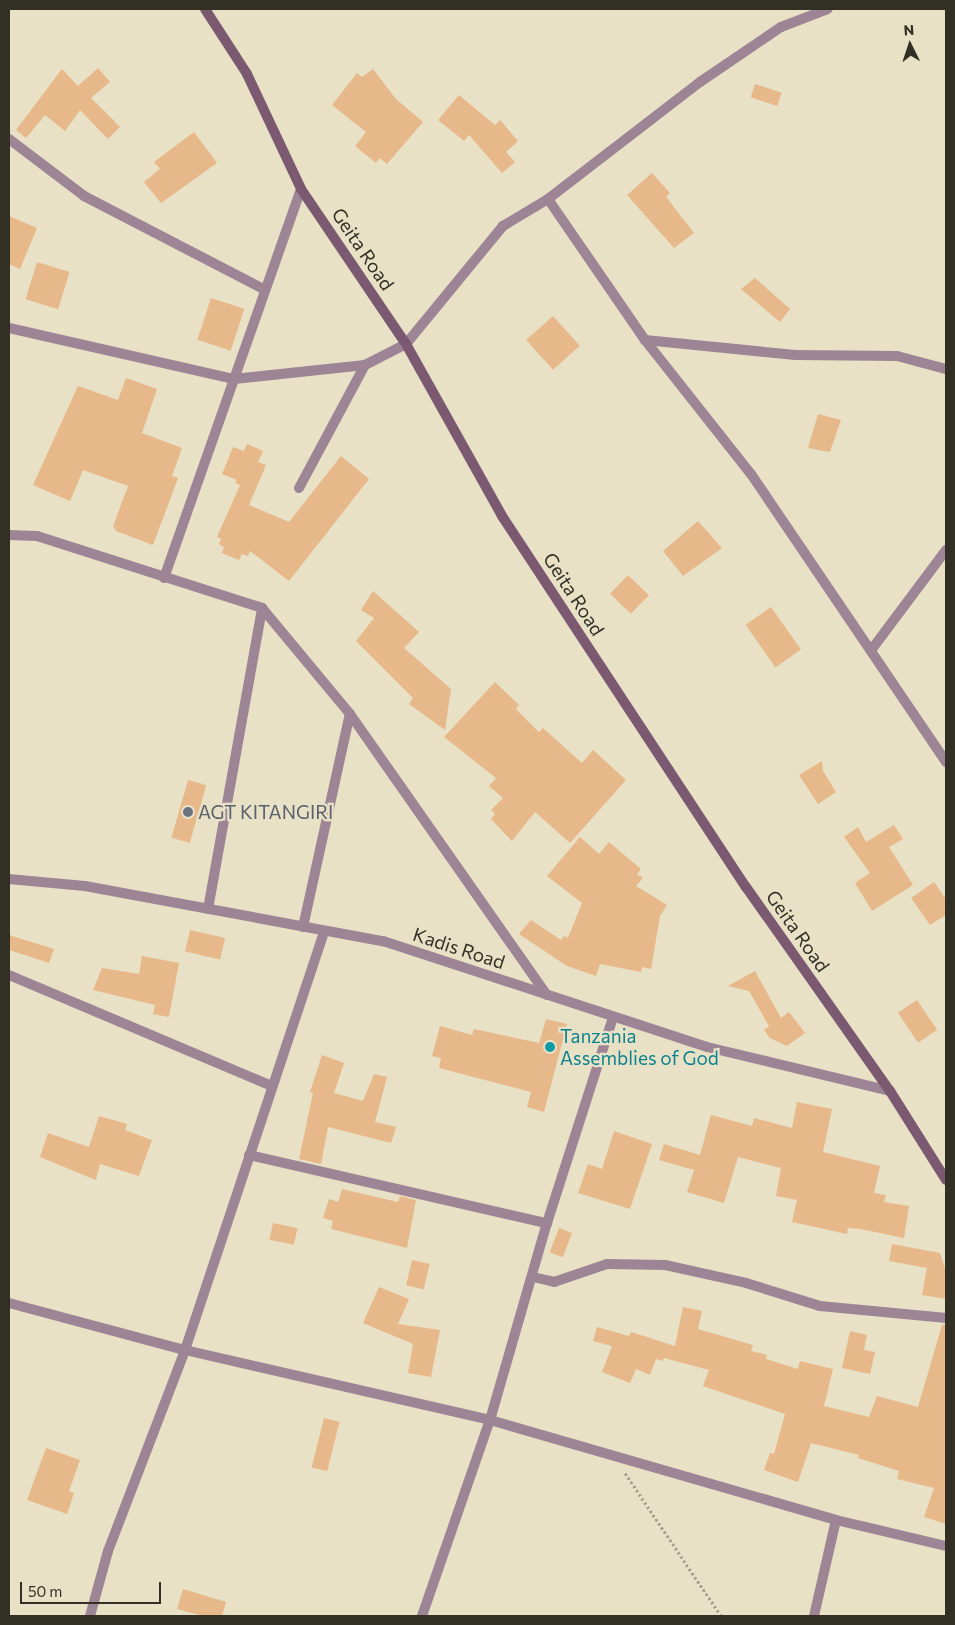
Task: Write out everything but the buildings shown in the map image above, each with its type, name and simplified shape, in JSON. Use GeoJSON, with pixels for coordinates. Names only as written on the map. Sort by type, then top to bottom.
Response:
{"type":"FeatureCollection","features":[{"type":"Feature","properties":{"kind":"main road","name":"Geita Road"},"geometry":{"type":"LineString","coordinates":[[205,9],[247,74],[301,188],[406,344],[502,516],[746,887],[890,1091],[946,1180]]}},
{"type":"Feature","properties":{"kind":"street"},"geometry":{"type":"LineString","coordinates":[[9,328],[234,379],[365,365],[406,344],[503,226],[548,199],[700,82],[781,28],[828,9]]}},
{"type":"Feature","properties":{"kind":"street"},"geometry":{"type":"LineString","coordinates":[[9,139],[84,196],[266,290]]}},
{"type":"Feature","properties":{"kind":"street"},"geometry":{"type":"LineString","coordinates":[[164,578],[301,188]]}},
{"type":"Feature","properties":{"kind":"street"},"geometry":{"type":"LineString","coordinates":[[548,199],[645,340],[751,474],[872,649],[946,762]]}},
{"type":"Feature","properties":{"kind":"street"},"geometry":{"type":"LineString","coordinates":[[645,340],[795,355],[897,356],[946,369]]}},
{"type":"Feature","properties":{"kind":"street"},"geometry":{"type":"LineString","coordinates":[[299,488],[365,365]]}},
{"type":"Feature","properties":{"kind":"street"},"geometry":{"type":"LineString","coordinates":[[9,535],[37,536],[262,608],[350,714],[547,995]]}},
{"type":"Feature","properties":{"kind":"street"},"geometry":{"type":"LineString","coordinates":[[872,649],[946,550]]}},
{"type":"Feature","properties":{"kind":"street"},"geometry":{"type":"LineString","coordinates":[[208,909],[262,608]]}},
{"type":"Feature","properties":{"kind":"street"},"geometry":{"type":"LineString","coordinates":[[302,927],[350,714]]}},
{"type":"Feature","properties":{"kind":"street","name":"Kadis Road"},"geometry":{"type":"LineString","coordinates":[[9,879],[85,886],[324,932],[383,940],[707,1047],[890,1091]]}},
{"type":"Feature","properties":{"kind":"street"},"geometry":{"type":"LineString","coordinates":[[90,1616],[108,1551],[185,1350],[324,932]]}},
{"type":"Feature","properties":{"kind":"street"},"geometry":{"type":"LineString","coordinates":[[9,975],[272,1086]]}},
{"type":"Feature","properties":{"kind":"street"},"geometry":{"type":"LineString","coordinates":[[422,1616],[490,1420],[533,1277],[547,1223],[612,1017]]}},
{"type":"Feature","properties":{"kind":"street"},"geometry":{"type":"LineString","coordinates":[[249,1155],[547,1223]]}},
{"type":"Feature","properties":{"kind":"street"},"geometry":{"type":"LineString","coordinates":[[533,1277],[554,1282],[607,1264],[665,1265],[746,1283],[820,1306],[946,1318]]}},
{"type":"Feature","properties":{"kind":"street"},"geometry":{"type":"LineString","coordinates":[[9,1303],[185,1350],[490,1420],[836,1520],[946,1546]]}},
{"type":"Feature","properties":{"kind":"street"},"geometry":{"type":"LineString","coordinates":[[814,1616],[836,1520]]}},
{"type":"Feature","properties":{"kind":"path"},"geometry":{"type":"LineString","coordinates":[[613,1456],[721,1616]]}},
{"type":"Feature","properties":{"kind":"place","name":"AGT KITANGIRI"},"geometry":{"type":"Point","coordinates":[188,812]}},
{"type":"Feature","properties":{"kind":"place","name":"Tanzania Assemblies of God"},"geometry":{"type":"Point","coordinates":[550,1047]}}]}
